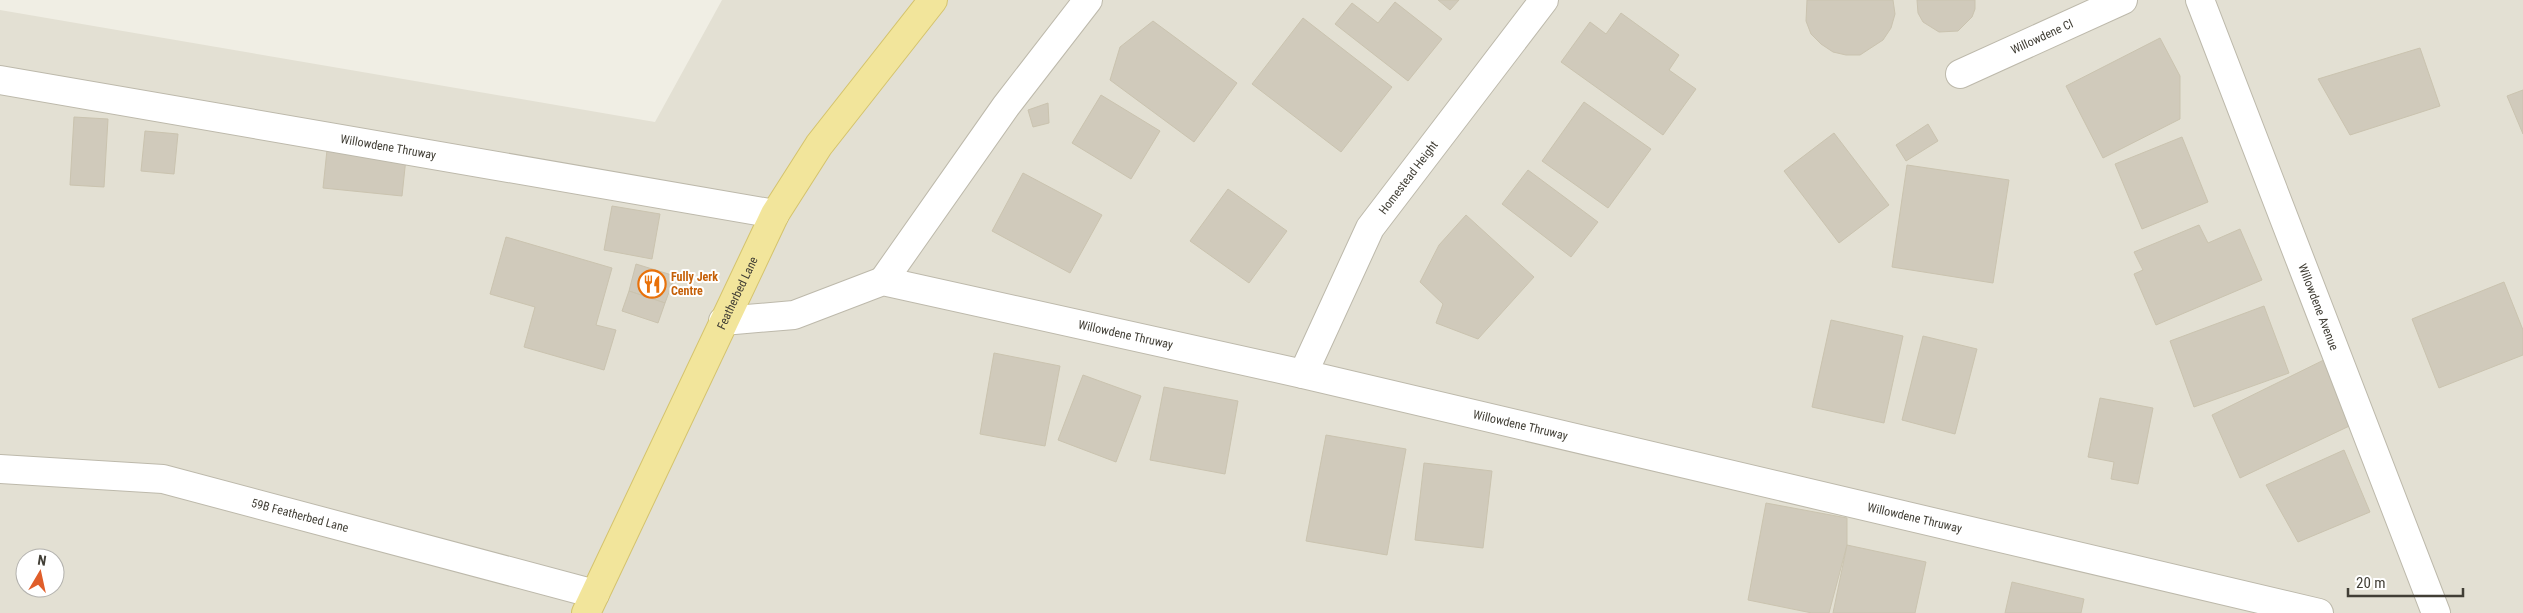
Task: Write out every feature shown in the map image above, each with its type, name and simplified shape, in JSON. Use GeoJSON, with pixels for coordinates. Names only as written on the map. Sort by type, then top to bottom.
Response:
{"type":"FeatureCollection","features":[{"type":"Feature","properties":{"kind":"main road","name":"Featherbed Lane"},"geometry":{"type":"LineString","coordinates":[[590,604],[775,214],[819,145],[933,0]]}},
{"type":"Feature","properties":{"kind":"street"},"geometry":{"type":"LineString","coordinates":[[723,321],[794,315],[883,282],[1006,106],[1088,0]]}},
{"type":"Feature","properties":{"kind":"street","name":"Homestead Height"},"geometry":{"type":"LineString","coordinates":[[1303,374],[1370,228],[1544,0]]}},
{"type":"Feature","properties":{"kind":"street","name":"Willowdene Cl"},"geometry":{"type":"LineString","coordinates":[[1960,74],[2123,0]]}},
{"type":"Feature","properties":{"kind":"street","name":"Willowdene Avenue"},"geometry":{"type":"LineString","coordinates":[[2200,0],[2436,613]]}},
{"type":"Feature","properties":{"kind":"street","name":"Willowdene Thruway"},"geometry":{"type":"LineString","coordinates":[[0,80],[775,214]]}},
{"type":"Feature","properties":{"kind":"street","name":"Willowdene Thruway"},"geometry":{"type":"LineString","coordinates":[[883,282],[1303,374],[2320,613]]}},
{"type":"Feature","properties":{"kind":"street","name":"59B Featherbed Lane"},"geometry":{"type":"LineString","coordinates":[[0,469],[163,479],[590,604]]}},
{"type":"Feature","properties":{"kind":"shaded area"},"geometry":{"type":"Polygon","coordinates":[[[722,0],[2523,0],[2523,613],[0,613],[0,10],[655,122],[722,0]]]}},
{"type":"Feature","properties":{"kind":"building"},"geometry":{"type":"Polygon","coordinates":[[[1438,0],[1459,0],[1450,10],[1438,0]]]}},
{"type":"Feature","properties":{"kind":"building"},"geometry":{"type":"Polygon","coordinates":[[[1807,0],[1893,0],[1895,14],[1891,28],[1883,40],[1860,55],[1846,55],[1833,52],[1811,34],[1806,21],[1807,0]]]}},
{"type":"Feature","properties":{"kind":"building"},"geometry":{"type":"Polygon","coordinates":[[[1917,0],[1975,0],[1975,9],[1972,17],[1958,31],[1939,32],[1923,22],[1918,13],[1917,0]]]}},
{"type":"Feature","properties":{"kind":"building"},"geometry":{"type":"Polygon","coordinates":[[[1395,2],[1442,39],[1408,81],[1335,24],[1352,3],[1378,23],[1395,2]]]}},
{"type":"Feature","properties":{"kind":"building"},"geometry":{"type":"Polygon","coordinates":[[[1621,13],[1679,55],[1669,70],[1696,89],[1663,135],[1561,62],[1590,22],[1606,34],[1621,13]]]}},
{"type":"Feature","properties":{"kind":"building"},"geometry":{"type":"Polygon","coordinates":[[[1303,18],[1392,87],[1341,152],[1252,84],[1303,18]]]}},
{"type":"Feature","properties":{"kind":"building"},"geometry":{"type":"Polygon","coordinates":[[[1153,21],[1237,83],[1194,142],[1110,80],[1120,47],[1153,21]]]}},
{"type":"Feature","properties":{"kind":"building"},"geometry":{"type":"Polygon","coordinates":[[[2160,38],[2180,76],[2180,119],[2103,158],[2066,86],[2160,38]]]}},
{"type":"Feature","properties":{"kind":"building"},"geometry":{"type":"Polygon","coordinates":[[[2420,48],[2440,106],[2350,135],[2318,79],[2420,48]]]}},
{"type":"Feature","properties":{"kind":"building"},"geometry":{"type":"Polygon","coordinates":[[[2523,90],[2523,134],[2507,96],[2523,90]]]}},
{"type":"Feature","properties":{"kind":"building"},"geometry":{"type":"Polygon","coordinates":[[[1101,95],[1160,131],[1131,179],[1072,143],[1101,95]]]}},
{"type":"Feature","properties":{"kind":"building"},"geometry":{"type":"Polygon","coordinates":[[[1584,102],[1651,149],[1608,208],[1542,161],[1584,102]]]}},
{"type":"Feature","properties":{"kind":"building"},"geometry":{"type":"Polygon","coordinates":[[[1048,103],[1049,123],[1033,127],[1028,110],[1048,103]]]}},
{"type":"Feature","properties":{"kind":"building"},"geometry":{"type":"Polygon","coordinates":[[[74,117],[108,119],[104,187],[70,185],[74,117]]]}},
{"type":"Feature","properties":{"kind":"building"},"geometry":{"type":"Polygon","coordinates":[[[1928,124],[1938,141],[1906,161],[1896,145],[1928,124]]]}},
{"type":"Feature","properties":{"kind":"building"},"geometry":{"type":"Polygon","coordinates":[[[145,131],[178,134],[174,174],[141,171],[145,131]]]}},
{"type":"Feature","properties":{"kind":"building"},"geometry":{"type":"Polygon","coordinates":[[[1834,133],[1889,205],[1839,243],[1784,171],[1834,133]]]}},
{"type":"Feature","properties":{"kind":"building"},"geometry":{"type":"Polygon","coordinates":[[[2182,137],[2208,202],[2142,229],[2115,164],[2182,137]]]}},
{"type":"Feature","properties":{"kind":"building"},"geometry":{"type":"Polygon","coordinates":[[[327,150],[406,158],[402,196],[323,188],[327,150]]]}},
{"type":"Feature","properties":{"kind":"building"},"geometry":{"type":"Polygon","coordinates":[[[1907,165],[2009,180],[1993,283],[1892,267],[1907,165]]]}},
{"type":"Feature","properties":{"kind":"building"},"geometry":{"type":"Polygon","coordinates":[[[1528,170],[1598,222],[1571,257],[1502,204],[1528,170]]]}},
{"type":"Feature","properties":{"kind":"building"},"geometry":{"type":"Polygon","coordinates":[[[1023,173],[1102,215],[1070,273],[992,231],[1023,173]]]}},
{"type":"Feature","properties":{"kind":"building"},"geometry":{"type":"Polygon","coordinates":[[[1228,189],[1287,231],[1249,283],[1190,241],[1228,189]]]}},
{"type":"Feature","properties":{"kind":"building"},"geometry":{"type":"Polygon","coordinates":[[[612,206],[660,214],[652,259],[604,250],[612,206]]]}},
{"type":"Feature","properties":{"kind":"building"},"geometry":{"type":"Polygon","coordinates":[[[1466,215],[1534,277],[1478,339],[1436,323],[1443,304],[1420,282],[1439,245],[1466,215]]]}},
{"type":"Feature","properties":{"kind":"building"},"geometry":{"type":"Polygon","coordinates":[[[2199,225],[2208,243],[2240,229],[2262,280],[2156,325],[2134,274],[2143,270],[2134,252],[2199,225]]]}},
{"type":"Feature","properties":{"kind":"building"},"geometry":{"type":"Polygon","coordinates":[[[506,237],[612,268],[596,325],[616,330],[604,370],[524,347],[535,307],[490,294],[506,237]]]}},
{"type":"Feature","properties":{"kind":"building","name":"Fully Jerk Centre"},"geometry":{"type":"Polygon","coordinates":[[[636,264],[675,276],[665,303],[629,291],[636,264]]]}},
{"type":"Feature","properties":{"kind":"building"},"geometry":{"type":"Polygon","coordinates":[[[2504,282],[2523,330],[2523,355],[2439,388],[2412,319],[2504,282]]]}},
{"type":"Feature","properties":{"kind":"building"},"geometry":{"type":"Polygon","coordinates":[[[629,291],[665,303],[658,323],[622,311],[629,291]]]}},
{"type":"Feature","properties":{"kind":"building"},"geometry":{"type":"Polygon","coordinates":[[[2264,306],[2289,373],[2194,407],[2170,341],[2264,306]]]}},
{"type":"Feature","properties":{"kind":"building"},"geometry":{"type":"Polygon","coordinates":[[[1831,320],[1903,336],[1884,423],[1812,407],[1831,320]]]}},
{"type":"Feature","properties":{"kind":"building"},"geometry":{"type":"Polygon","coordinates":[[[1923,336],[1977,349],[1955,434],[1902,420],[1923,336]]]}},
{"type":"Feature","properties":{"kind":"building"},"geometry":{"type":"Polygon","coordinates":[[[994,353],[1060,366],[1045,446],[980,434],[994,353]]]}},
{"type":"Feature","properties":{"kind":"building"},"geometry":{"type":"Polygon","coordinates":[[[2336,354],[2362,420],[2240,478],[2212,415],[2336,354]]]}},
{"type":"Feature","properties":{"kind":"building"},"geometry":{"type":"Polygon","coordinates":[[[1083,375],[1141,396],[1116,462],[1058,440],[1083,375]]]}},
{"type":"Feature","properties":{"kind":"building"},"geometry":{"type":"Polygon","coordinates":[[[1164,387],[1238,401],[1225,474],[1150,460],[1164,387]]]}},
{"type":"Feature","properties":{"kind":"building"},"geometry":{"type":"Polygon","coordinates":[[[2100,398],[2153,408],[2138,484],[2111,479],[2114,462],[2088,457],[2100,398]]]}},
{"type":"Feature","properties":{"kind":"building"},"geometry":{"type":"Polygon","coordinates":[[[1326,435],[1406,449],[1387,555],[1306,541],[1326,435]]]}},
{"type":"Feature","properties":{"kind":"building"},"geometry":{"type":"Polygon","coordinates":[[[2344,450],[2370,512],[2298,542],[2266,485],[2344,450]]]}},
{"type":"Feature","properties":{"kind":"building"},"geometry":{"type":"Polygon","coordinates":[[[1424,463],[1492,471],[1483,548],[1415,540],[1424,463]]]}},
{"type":"Feature","properties":{"kind":"building"},"geometry":{"type":"Polygon","coordinates":[[[1766,503],[1847,518],[1847,545],[1829,613],[1812,613],[1748,600],[1766,503]]]}},
{"type":"Feature","properties":{"kind":"building"},"geometry":{"type":"Polygon","coordinates":[[[1847,545],[1926,562],[1915,613],[1833,613],[1847,545]]]}},
{"type":"Feature","properties":{"kind":"building"},"geometry":{"type":"Polygon","coordinates":[[[2012,582],[2084,599],[2081,613],[2005,613],[2012,582]]]}},
{"type":"Feature","properties":{"kind":"place","name":"Fully Jerk Centre"},"geometry":{"type":"Point","coordinates":[652,284]}}]}
